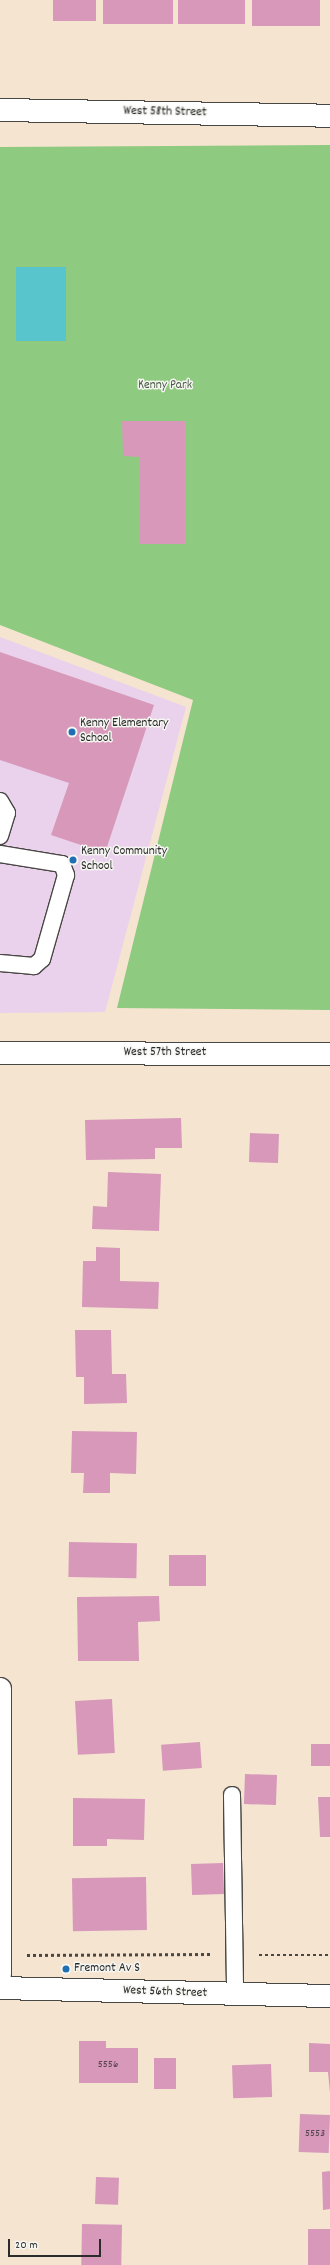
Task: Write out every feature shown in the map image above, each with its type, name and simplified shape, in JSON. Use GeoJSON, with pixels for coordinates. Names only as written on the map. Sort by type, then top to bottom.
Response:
{"type":"FeatureCollection","features":[{"type":"Feature","properties":{"kind":"street","name":"West 58th Street"},"geometry":{"type":"LineString","coordinates":[[0,110],[330,116]]}},
{"type":"Feature","properties":{"kind":"street","name":"West 57th Street"},"geometry":{"type":"LineString","coordinates":[[0,1053],[330,1054]]}},
{"type":"Feature","properties":{"kind":"street"},"geometry":{"type":"LineString","coordinates":[[0,1689],[0,1974]]}},
{"type":"Feature","properties":{"kind":"street","name":"West 56th Street"},"geometry":{"type":"LineString","coordinates":[[0,1988],[235,1996],[330,1996]]}},
{"type":"Feature","properties":{"kind":"lane"},"geometry":{"type":"LineString","coordinates":[[0,801],[7,813],[0,836]]}},
{"type":"Feature","properties":{"kind":"lane"},"geometry":{"type":"LineString","coordinates":[[0,854],[62,864],[66,875],[42,960],[34,966],[0,963]]}},
{"type":"Feature","properties":{"kind":"lane"},"geometry":{"type":"LineString","coordinates":[[232,1795],[235,1996]]}},
{"type":"Feature","properties":{"kind":"path"},"geometry":{"type":"LineString","coordinates":[[22,1959],[28,1954],[330,1955]]}},
{"type":"Feature","properties":{"kind":"shaded area","name":"Kenny Community School"},"geometry":{"type":"Polygon","coordinates":[[[0,637],[186,707],[105,1012],[0,1013],[0,637]]]}},
{"type":"Feature","properties":{"kind":"green space","name":"Kenny Park"},"geometry":{"type":"Polygon","coordinates":[[[330,145],[330,1010],[117,1008],[193,700],[0,625],[0,147],[330,145]]]}},
{"type":"Feature","properties":{"kind":"water"},"geometry":{"type":"Polygon","coordinates":[[[16,267],[66,267],[66,341],[16,341],[16,267]]]}},
{"type":"Feature","properties":{"kind":"building"},"geometry":{"type":"Polygon","coordinates":[[[53,0],[96,0],[96,21],[53,21],[53,0]]]}},
{"type":"Feature","properties":{"kind":"building"},"geometry":{"type":"Polygon","coordinates":[[[103,0],[173,0],[173,24],[103,24],[103,0]]]}},
{"type":"Feature","properties":{"kind":"building"},"geometry":{"type":"Polygon","coordinates":[[[178,0],[245,0],[245,24],[178,24],[178,0]]]}},
{"type":"Feature","properties":{"kind":"building"},"geometry":{"type":"Polygon","coordinates":[[[252,0],[320,0],[320,26],[252,26],[252,0]]]}},
{"type":"Feature","properties":{"kind":"building"},"geometry":{"type":"Polygon","coordinates":[[[122,421],[185,421],[185,544],[140,544],[140,457],[123,456],[122,421]]]}},
{"type":"Feature","properties":{"kind":"building","name":"Kenny Elementary School"},"geometry":{"type":"Polygon","coordinates":[[[0,652],[154,705],[105,853],[51,835],[69,783],[0,760],[0,652]]]}},
{"type":"Feature","properties":{"kind":"building"},"geometry":{"type":"Polygon","coordinates":[[[181,1118],[182,1148],[155,1148],[155,1159],[86,1160],[85,1120],[181,1118]]]}},
{"type":"Feature","properties":{"kind":"building"},"geometry":{"type":"Polygon","coordinates":[[[250,1133],[279,1134],[278,1163],[249,1162],[250,1133]]]}},
{"type":"Feature","properties":{"kind":"building"},"geometry":{"type":"Polygon","coordinates":[[[108,1172],[161,1174],[159,1231],[92,1229],[93,1206],[107,1207],[108,1172]]]}},
{"type":"Feature","properties":{"kind":"building"},"geometry":{"type":"Polygon","coordinates":[[[96,1247],[120,1248],[120,1281],[159,1282],[158,1309],[82,1307],[83,1261],[96,1261],[96,1247]]]}},
{"type":"Feature","properties":{"kind":"building"},"geometry":{"type":"Polygon","coordinates":[[[75,1330],[111,1330],[112,1374],[126,1374],[127,1403],[84,1404],[84,1377],[76,1377],[75,1330]]]}},
{"type":"Feature","properties":{"kind":"building"},"geometry":{"type":"Polygon","coordinates":[[[72,1431],[137,1432],[136,1474],[110,1473],[110,1493],[83,1493],[84,1473],[71,1473],[72,1431]]]}},
{"type":"Feature","properties":{"kind":"building"},"geometry":{"type":"Polygon","coordinates":[[[69,1542],[137,1543],[136,1578],[68,1577],[69,1542]]]}},
{"type":"Feature","properties":{"kind":"building"},"geometry":{"type":"Polygon","coordinates":[[[169,1555],[206,1555],[206,1586],[169,1586],[169,1555]]]}},
{"type":"Feature","properties":{"kind":"building"},"geometry":{"type":"Polygon","coordinates":[[[159,1596],[160,1621],[138,1622],[139,1661],[78,1661],[77,1597],[159,1596]]]}},
{"type":"Feature","properties":{"kind":"building"},"geometry":{"type":"Polygon","coordinates":[[[112,1699],[115,1753],[78,1755],[75,1701],[112,1699]]]}},
{"type":"Feature","properties":{"kind":"building"},"geometry":{"type":"Polygon","coordinates":[[[200,1742],[202,1768],[163,1771],[161,1745],[200,1742]]]}},
{"type":"Feature","properties":{"kind":"building"},"geometry":{"type":"Polygon","coordinates":[[[311,1744],[330,1744],[330,1766],[311,1766],[311,1744]]]}},
{"type":"Feature","properties":{"kind":"building"},"geometry":{"type":"Polygon","coordinates":[[[245,1774],[277,1775],[276,1805],[244,1804],[245,1774]]]}},
{"type":"Feature","properties":{"kind":"building"},"geometry":{"type":"Polygon","coordinates":[[[318,1797],[330,1797],[330,1837],[320,1837],[318,1797]]]}},
{"type":"Feature","properties":{"kind":"building"},"geometry":{"type":"Polygon","coordinates":[[[73,1798],[145,1799],[144,1840],[107,1839],[107,1846],[73,1846],[73,1798]]]}},
{"type":"Feature","properties":{"kind":"building"},"geometry":{"type":"Polygon","coordinates":[[[223,1863],[224,1894],[192,1895],[191,1864],[223,1863]]]}},
{"type":"Feature","properties":{"kind":"building"},"geometry":{"type":"Polygon","coordinates":[[[146,1877],[147,1930],[73,1931],[72,1878],[146,1877]]]}},
{"type":"Feature","properties":{"kind":"building"},"geometry":{"type":"Polygon","coordinates":[[[79,2041],[106,2041],[106,2048],[138,2048],[138,2083],[79,2083],[79,2041]]]}},
{"type":"Feature","properties":{"kind":"building"},"geometry":{"type":"Polygon","coordinates":[[[309,2043],[330,2044],[330,2093],[328,2072],[309,2072],[309,2043]]]}},
{"type":"Feature","properties":{"kind":"building"},"geometry":{"type":"Polygon","coordinates":[[[154,2058],[176,2058],[176,2089],[154,2089],[154,2058]]]}},
{"type":"Feature","properties":{"kind":"building"},"geometry":{"type":"Polygon","coordinates":[[[271,2064],[272,2097],[233,2098],[232,2065],[271,2064]]]}},
{"type":"Feature","properties":{"kind":"building"},"geometry":{"type":"Polygon","coordinates":[[[300,2114],[330,2115],[329,2153],[299,2152],[300,2114]]]}},
{"type":"Feature","properties":{"kind":"building"},"geometry":{"type":"Polygon","coordinates":[[[330,2171],[330,2209],[323,2210],[322,2172],[330,2171]]]}},
{"type":"Feature","properties":{"kind":"building"},"geometry":{"type":"Polygon","coordinates":[[[96,2177],[119,2178],[118,2205],[95,2204],[96,2177]]]}},
{"type":"Feature","properties":{"kind":"building"},"geometry":{"type":"Polygon","coordinates":[[[82,2224],[122,2225],[121,2265],[81,2265],[82,2224]]]}},
{"type":"Feature","properties":{"kind":"building"},"geometry":{"type":"Polygon","coordinates":[[[308,2229],[330,2229],[330,2265],[308,2265],[308,2229]]]}},
{"type":"Feature","properties":{"kind":"place","name":"Kenny Elementary School"},"geometry":{"type":"Point","coordinates":[72,732]}},
{"type":"Feature","properties":{"kind":"place","name":"Kenny Community School"},"geometry":{"type":"Point","coordinates":[73,860]}},
{"type":"Feature","properties":{"kind":"place","name":"Fremont Av S"},"geometry":{"type":"Point","coordinates":[66,1969]}}]}
